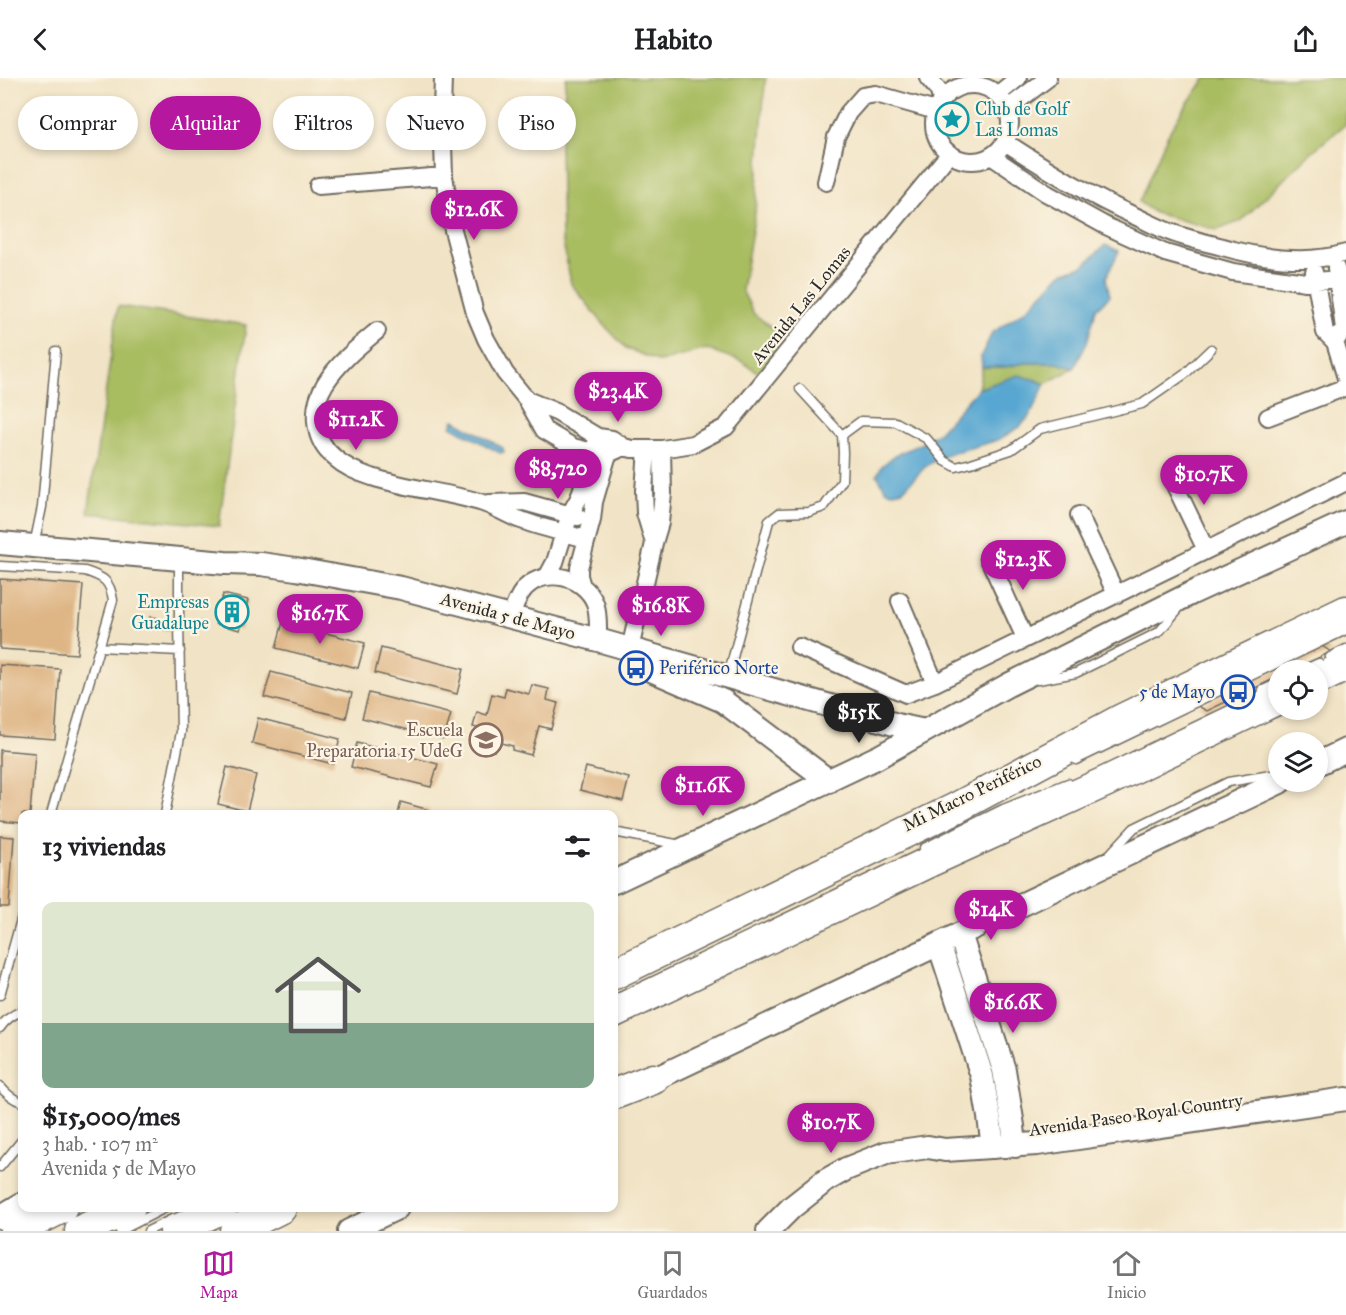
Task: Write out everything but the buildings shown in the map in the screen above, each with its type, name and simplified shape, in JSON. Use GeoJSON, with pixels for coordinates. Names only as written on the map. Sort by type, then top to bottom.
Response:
{"type":"FeatureCollection","features":[{"type":"Feature","properties":{"kind":"highway"},"geometry":{"type":"LineString","coordinates":[[618,972],[956,808],[1122,719],[1346,611]]}},
{"type":"Feature","properties":{"kind":"highway"},"geometry":{"type":"LineString","coordinates":[[1328,675],[1346,666]]}},
{"type":"Feature","properties":{"kind":"highway"},"geometry":{"type":"LineString","coordinates":[[618,1010],[921,866],[1106,782],[1267,696]]}},
{"type":"Feature","properties":{"kind":"highway"},"geometry":{"type":"LineString","coordinates":[[618,1092],[653,1079]]}},
{"type":"Feature","properties":{"kind":"highway"},"geometry":{"type":"LineString","coordinates":[[15,1230],[53,1212]]}},
{"type":"Feature","properties":{"kind":"highway"},"geometry":{"type":"LineString","coordinates":[[80,1231],[121,1212]]}},
{"type":"Feature","properties":{"kind":"highway"},"geometry":{"type":"LineString","coordinates":[[175,1224],[210,1212]]}},
{"type":"Feature","properties":{"kind":"highway"},"geometry":{"type":"LineString","coordinates":[[235,1231],[273,1212]]}},
{"type":"Feature","properties":{"kind":"main road"},"geometry":{"type":"LineString","coordinates":[[618,880],[879,757],[1008,685],[1192,593],[1346,522]]}},
{"type":"Feature","properties":{"kind":"main road","name":"Avenida 5 de Mayo"},"geometry":{"type":"LineString","coordinates":[[0,543],[225,563],[261,564],[401,588],[925,731]]}},
{"type":"Feature","properties":{"kind":"main road","name":"Avenida 5 de Mayo"},"geometry":{"type":"LineString","coordinates":[[225,563],[243,570],[349,588],[406,601],[635,663],[723,700],[829,781]]}},
{"type":"Feature","properties":{"kind":"main road"},"geometry":{"type":"LineString","coordinates":[[1328,759],[1346,750]]}},
{"type":"Feature","properties":{"kind":"main road"},"geometry":{"type":"LineString","coordinates":[[618,1098],[653,1079],[685,1066],[1268,788]]}},
{"type":"Feature","properties":{"kind":"main road"},"geometry":{"type":"LineString","coordinates":[[960,934],[1004,1070],[1003,1140]]}},
{"type":"Feature","properties":{"kind":"main road"},"geometry":{"type":"LineString","coordinates":[[939,944],[982,1076],[989,1117],[1003,1140]]}},
{"type":"Feature","properties":{"kind":"main road"},"geometry":{"type":"LineString","coordinates":[[982,1076],[1004,1070]]}},
{"type":"Feature","properties":{"kind":"main road","name":"Avenida Paseo Royal Country"},"geometry":{"type":"LineString","coordinates":[[1302,1099],[1346,1085]]}},
{"type":"Feature","properties":{"kind":"main road","name":"Avenida Paseo Royal Country"},"geometry":{"type":"LineString","coordinates":[[768,1231],[792,1207],[825,1181],[846,1169],[886,1153],[928,1147],[945,1150],[1302,1099],[1346,1100]]}},
{"type":"Feature","properties":{"kind":"main road"},"geometry":{"type":"LineString","coordinates":[[0,1216],[18,1206]]}},
{"type":"Feature","properties":{"kind":"main road"},"geometry":{"type":"LineString","coordinates":[[349,1231],[389,1212]]}},
{"type":"Feature","properties":{"kind":"street","name":"Avenida Las Lomas"},"geometry":{"type":"LineString","coordinates":[[443,78],[444,176],[453,230],[475,313],[505,373],[527,400],[544,430],[573,447],[607,446],[654,449],[693,444],[726,427],[949,154]]}},
{"type":"Feature","properties":{"kind":"street"},"geometry":{"type":"LineString","coordinates":[[928,78],[940,92],[941,97],[938,106],[934,120],[934,130],[937,139],[949,154],[969,161],[981,160],[991,156],[1005,142],[1010,120],[1007,109],[997,95],[988,88],[958,82],[955,89],[946,95],[938,106]]}},
{"type":"Feature","properties":{"kind":"street"},"geometry":{"type":"LineString","coordinates":[[997,95],[1018,78]]}},
{"type":"Feature","properties":{"kind":"street"},"geometry":{"type":"LineString","coordinates":[[1007,109],[1048,78]]}},
{"type":"Feature","properties":{"kind":"street"},"geometry":{"type":"LineString","coordinates":[[826,182],[836,137],[848,113],[863,96],[876,94],[938,106]]}},
{"type":"Feature","properties":{"kind":"street"},"geometry":{"type":"LineString","coordinates":[[1005,142],[1060,178],[1170,232],[1271,258],[1313,260],[1340,255],[1344,329],[1335,342]]}},
{"type":"Feature","properties":{"kind":"street"},"geometry":{"type":"LineString","coordinates":[[991,156],[1046,193],[1106,226],[1165,253],[1233,272],[1306,282],[1342,277]]}},
{"type":"Feature","properties":{"kind":"street"},"geometry":{"type":"LineString","coordinates":[[318,186],[444,176]]}},
{"type":"Feature","properties":{"kind":"street"},"geometry":{"type":"LineString","coordinates":[[1313,260],[1325,332],[1335,342],[1346,378]]}},
{"type":"Feature","properties":{"kind":"street"},"geometry":{"type":"LineString","coordinates":[[376,331],[333,373],[321,393],[316,408],[315,424],[321,442],[334,458],[370,476],[485,503],[520,520],[587,539]]}},
{"type":"Feature","properties":{"kind":"street"},"geometry":{"type":"LineString","coordinates":[[1268,417],[1346,387]]}},
{"type":"Feature","properties":{"kind":"street"},"geometry":{"type":"LineString","coordinates":[[547,577],[555,562],[570,514],[607,446]]}},
{"type":"Feature","properties":{"kind":"street"},"geometry":{"type":"LineString","coordinates":[[598,640],[596,605],[582,585],[579,568],[592,520],[607,446]]}},
{"type":"Feature","properties":{"kind":"street"},"geometry":{"type":"LineString","coordinates":[[630,650],[660,523],[663,493],[654,449]]}},
{"type":"Feature","properties":{"kind":"street"},"geometry":{"type":"LineString","coordinates":[[1171,477],[1206,550]]}},
{"type":"Feature","properties":{"kind":"street"},"geometry":{"type":"LineString","coordinates":[[799,647],[906,694],[935,683],[1346,482]]}},
{"type":"Feature","properties":{"kind":"street"},"geometry":{"type":"LineString","coordinates":[[485,503],[524,502],[592,520]]}},
{"type":"Feature","properties":{"kind":"street"},"geometry":{"type":"LineString","coordinates":[[1079,514],[1116,594]]}},
{"type":"Feature","properties":{"kind":"street"},"geometry":{"type":"LineString","coordinates":[[989,559],[1025,638]]}},
{"type":"Feature","properties":{"kind":"street"},"geometry":{"type":"LineString","coordinates":[[511,618],[517,599],[536,581],[559,576],[582,585]]}},
{"type":"Feature","properties":{"kind":"street"},"geometry":{"type":"LineString","coordinates":[[900,601],[935,683]]}},
{"type":"Feature","properties":{"kind":"lane"},"geometry":{"type":"LineString","coordinates":[[842,435],[861,421],[896,422],[927,439],[945,461],[956,467],[972,464],[1011,450],[1040,429],[1142,404],[1185,374],[1211,349]]}},
{"type":"Feature","properties":{"kind":"lane"},"geometry":{"type":"LineString","coordinates":[[34,546],[42,507],[56,351]]}},
{"type":"Feature","properties":{"kind":"lane"},"geometry":{"type":"LineString","coordinates":[[728,677],[769,521],[779,513],[809,512],[824,507],[842,481],[842,435],[800,388]]}},
{"type":"Feature","properties":{"kind":"lane"},"geometry":{"type":"LineString","coordinates":[[166,810],[181,732],[179,559]]}},
{"type":"Feature","properties":{"kind":"lane"},"geometry":{"type":"LineString","coordinates":[[0,566],[85,572],[107,581],[111,590],[112,600],[52,810]]}},
{"type":"Feature","properties":{"kind":"lane","name":"Mi Macro Periférico"},"geometry":{"type":"LineString","coordinates":[[1069,764],[1346,630]]}},
{"type":"Feature","properties":{"kind":"lane"},"geometry":{"type":"LineString","coordinates":[[99,647],[180,651]]}},
{"type":"Feature","properties":{"kind":"lane"},"geometry":{"type":"LineString","coordinates":[[1323,660],[1346,649]]}},
{"type":"Feature","properties":{"kind":"lane"},"geometry":{"type":"LineString","coordinates":[[1096,869],[1134,828],[1228,782],[1268,776]]}},
{"type":"Feature","properties":{"kind":"lane","name":"Mi Macro Periférico"},"geometry":{"type":"LineString","coordinates":[[919,850],[1003,809],[1077,779]]}},
{"type":"Feature","properties":{"kind":"lane"},"geometry":{"type":"LineString","coordinates":[[618,833],[687,846]]}},
{"type":"Feature","properties":{"kind":"lane"},"geometry":{"type":"LineString","coordinates":[[0,995],[18,930]]}},
{"type":"Feature","properties":{"kind":"lane"},"geometry":{"type":"LineString","coordinates":[[1,1022],[18,1012]]}},
{"type":"Feature","properties":{"kind":"lane"},"geometry":{"type":"LineString","coordinates":[[0,1086],[4,1092],[18,1100]]}},
{"type":"Feature","properties":{"kind":"lane"},"geometry":{"type":"LineString","coordinates":[[0,1167],[18,1145]]}},
{"type":"Feature","properties":{"kind":"lane"},"geometry":{"type":"LineString","coordinates":[[120,1231],[157,1212]]}},
{"type":"Feature","properties":{"kind":"lane"},"geometry":{"type":"LineString","coordinates":[[148,1231],[175,1224]]}},
{"type":"Feature","properties":{"kind":"green space"},"geometry":{"type":"Polygon","coordinates":[[[566,78],[766,78],[755,213],[742,290],[754,314],[786,338],[759,373],[741,361],[706,349],[660,362],[626,348],[571,284],[562,237],[560,150],[576,150],[576,96],[564,96],[566,78]]]}},
{"type":"Feature","properties":{"kind":"green space"},"geometry":{"type":"Polygon","coordinates":[[[1206,78],[1346,78],[1346,124],[1314,150],[1241,221],[1217,230],[1155,213],[1139,202],[1167,136],[1206,78]]]}},
{"type":"Feature","properties":{"kind":"green space"},"geometry":{"type":"Polygon","coordinates":[[[118,306],[246,325],[219,526],[88,513],[118,306]]]}},
{"type":"Feature","properties":{"kind":"green space"},"geometry":{"type":"Polygon","coordinates":[[[1025,363],[1057,363],[1074,368],[1045,384],[1036,380],[978,389],[982,367],[1005,367],[1025,363]]]}},
{"type":"Feature","properties":{"kind":"water"},"geometry":{"type":"Polygon","coordinates":[[[1105,245],[1119,251],[1106,278],[1110,296],[1096,309],[1087,343],[1074,368],[1057,363],[982,367],[981,356],[992,333],[1027,309],[1062,273],[1084,265],[1105,245]]]}},
{"type":"Feature","properties":{"kind":"water"},"geometry":{"type":"Polygon","coordinates":[[[1018,375],[1045,384],[1031,414],[1020,427],[998,440],[949,454],[927,465],[903,490],[893,492],[886,490],[877,475],[882,466],[894,456],[927,441],[939,432],[978,389],[1018,375]]]}},
{"type":"Feature","properties":{"kind":"water"},"geometry":{"type":"Polygon","coordinates":[[[454,420],[503,448],[504,452],[500,453],[451,426],[454,420]]]}},
{"type":"Feature","properties":{"kind":"place","name":"Club de Golf Las Lomas"},"geometry":{"type":"Point","coordinates":[952,119]}},
{"type":"Feature","properties":{"kind":"place","name":"Empresas Guadalupe"},"geometry":{"type":"Point","coordinates":[232,612]}},
{"type":"Feature","properties":{"kind":"place","name":"Periférico Norte"},"geometry":{"type":"Point","coordinates":[636,668]}},
{"type":"Feature","properties":{"kind":"place","name":"5 de Mayo"},"geometry":{"type":"Point","coordinates":[1238,692]}},
{"type":"Feature","properties":{"kind":"place","name":"Escuela Preparatoria 15 UdeG"},"geometry":{"type":"Point","coordinates":[486,740]}}]}
